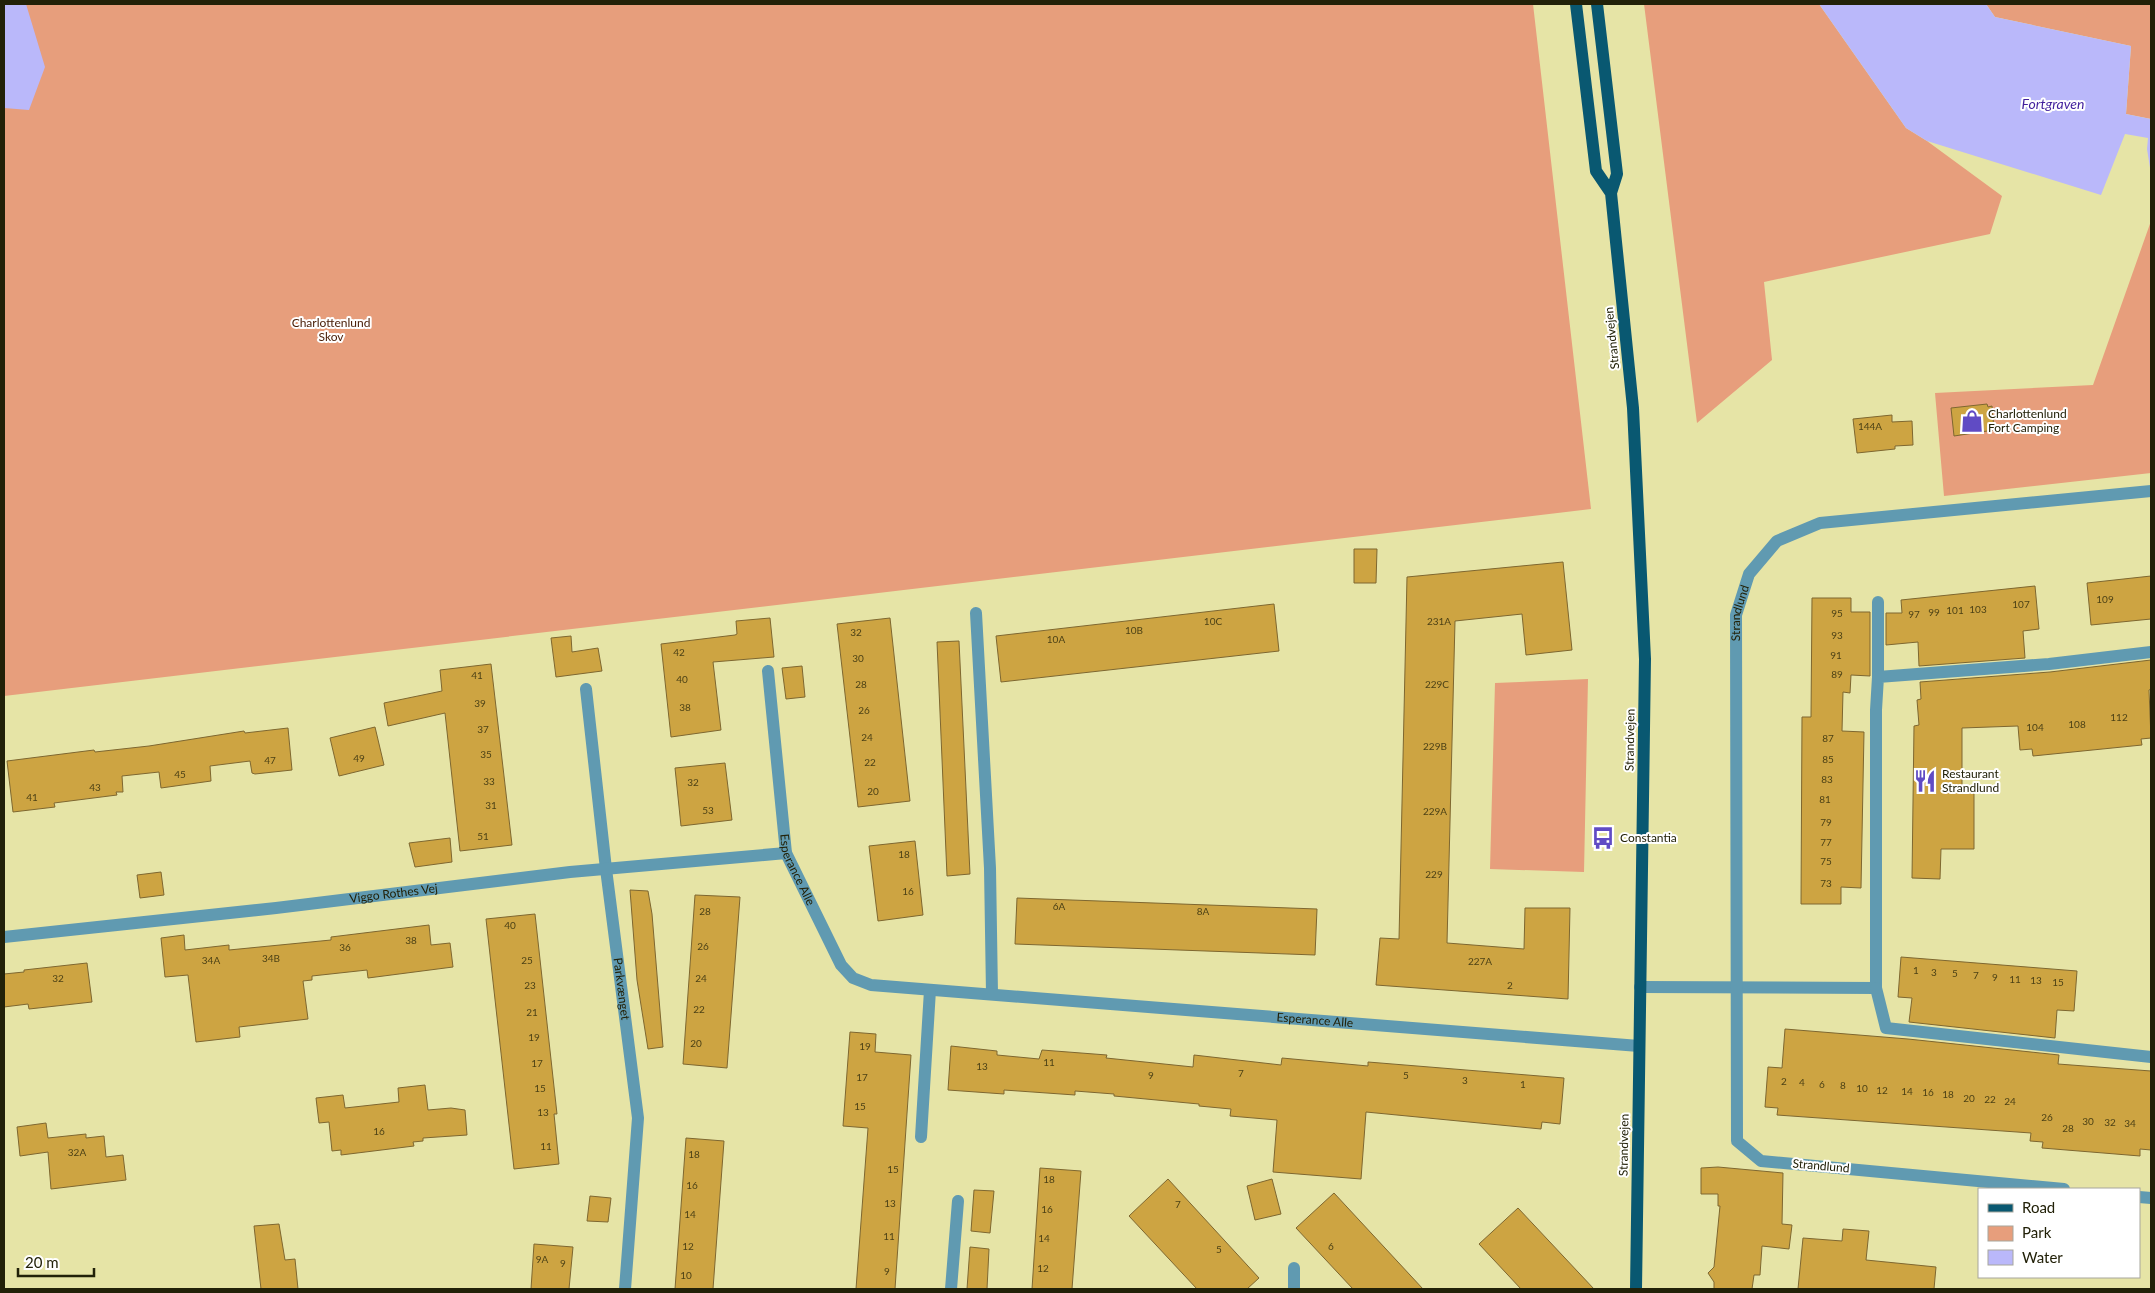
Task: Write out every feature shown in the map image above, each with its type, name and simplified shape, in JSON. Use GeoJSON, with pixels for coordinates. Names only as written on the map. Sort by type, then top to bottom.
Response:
{"type":"FeatureCollection","features":[{"type":"Feature","properties":{"kind":"main road","name":"Strandvejen"},"geometry":{"type":"LineString","coordinates":[[1576,4],[1596,171],[1611,193]]}},
{"type":"Feature","properties":{"kind":"main road","name":"Strandvejen"},"geometry":{"type":"LineString","coordinates":[[1597,4],[1617,174],[1611,193],[1633,408],[1645,659],[1636,1289]]}},
{"type":"Feature","properties":{"kind":"street","name":"Strandlund"},"geometry":{"type":"LineString","coordinates":[[2053,1188],[1761,1161],[1737,1141],[1736,615],[1749,574],[1777,541],[1820,523],[2151,491]]}},
{"type":"Feature","properties":{"kind":"street"},"geometry":{"type":"LineString","coordinates":[[1878,602],[1876,988],[1886,1028],[2151,1057]]}},
{"type":"Feature","properties":{"kind":"street"},"geometry":{"type":"LineString","coordinates":[[976,613],[990,868],[992,994]]}},
{"type":"Feature","properties":{"kind":"street"},"geometry":{"type":"LineString","coordinates":[[1878,677],[2039,665],[2151,652]]}},
{"type":"Feature","properties":{"kind":"street","name":"Esperance Alle"},"geometry":{"type":"LineString","coordinates":[[768,671],[786,853],[841,966],[853,978],[871,985],[1639,1046]]}},
{"type":"Feature","properties":{"kind":"street","name":"Parkvænget"},"geometry":{"type":"LineString","coordinates":[[586,689],[606,869],[638,1118],[625,1289]]}},
{"type":"Feature","properties":{"kind":"street","name":"Viggo Rothes Vej"},"geometry":{"type":"LineString","coordinates":[[4,937],[606,869],[786,853]]}},
{"type":"Feature","properties":{"kind":"street"},"geometry":{"type":"LineString","coordinates":[[1640,987],[1876,988]]}},
{"type":"Feature","properties":{"kind":"street"},"geometry":{"type":"LineString","coordinates":[[921,1136],[930,990]]}},
{"type":"Feature","properties":{"kind":"street"},"geometry":{"type":"LineString","coordinates":[[951,1289],[958,1201]]}},
{"type":"Feature","properties":{"kind":"street"},"geometry":{"type":"LineString","coordinates":[[1294,1268],[1294,1289]]}},
{"type":"Feature","properties":{"kind":"green space","name":"Charlottenlund Skov"},"geometry":{"type":"Polygon","coordinates":[[[4,4],[1533,4],[1591,509],[4,696],[4,4]]]}},
{"type":"Feature","properties":{"kind":"green space"},"geometry":{"type":"Polygon","coordinates":[[[1644,4],[1819,4],[1906,128],[1927,141],[2002,196],[1990,234],[1764,282],[1772,360],[1697,423],[1644,4]]]}},
{"type":"Feature","properties":{"kind":"green space"},"geometry":{"type":"Polygon","coordinates":[[[1986,4],[2151,4],[2151,119],[2126,114],[2131,46],[1995,17],[1986,4]]]}},
{"type":"Feature","properties":{"kind":"green space"},"geometry":{"type":"Polygon","coordinates":[[[2151,221],[2151,473],[1944,496],[1935,393],[2093,385],[2151,221]]]}},
{"type":"Feature","properties":{"kind":"green space"},"geometry":{"type":"Polygon","coordinates":[[[1588,679],[1584,872],[1490,869],[1495,683],[1588,679]]]}},
{"type":"Feature","properties":{"kind":"water"},"geometry":{"type":"Polygon","coordinates":[[[4,4],[26,4],[45,67],[29,110],[4,108],[4,4]]]}},
{"type":"Feature","properties":{"kind":"water","name":"Fortgraven"},"geometry":{"type":"Polygon","coordinates":[[[1819,4],[1986,4],[1995,17],[2131,46],[2126,114],[2151,119],[2151,174],[2147,149],[2148,138],[2125,134],[2101,195],[1927,141],[1906,128],[1819,4]]]}},
{"type":"Feature","properties":{"kind":"building"},"geometry":{"type":"Polygon","coordinates":[[[1987,404],[1988,407],[1992,406],[1994,430],[1954,436],[1951,408],[1987,404]]]}},
{"type":"Feature","properties":{"kind":"building"},"geometry":{"type":"Polygon","coordinates":[[[1892,415],[1892,422],[1912,421],[1913,445],[1895,446],[1895,449],[1857,453],[1853,419],[1892,415]]]}},
{"type":"Feature","properties":{"kind":"building"},"geometry":{"type":"Polygon","coordinates":[[[1354,549],[1377,549],[1376,583],[1354,583],[1354,549]]]}},
{"type":"Feature","properties":{"kind":"building"},"geometry":{"type":"Polygon","coordinates":[[[1563,562],[1572,650],[1526,655],[1522,614],[1455,621],[1447,943],[1524,949],[1525,908],[1570,908],[1568,999],[1376,985],[1380,938],[1399,939],[1407,577],[1563,562]]]}},
{"type":"Feature","properties":{"kind":"building"},"geometry":{"type":"Polygon","coordinates":[[[2151,576],[2151,619],[2091,625],[2087,583],[2151,576]]]}},
{"type":"Feature","properties":{"kind":"building"},"geometry":{"type":"Polygon","coordinates":[[[2035,586],[2039,629],[2023,631],[2025,658],[1919,666],[1918,642],[1886,645],[1886,613],[1902,613],[1901,600],[2035,586]]]}},
{"type":"Feature","properties":{"kind":"building"},"geometry":{"type":"Polygon","coordinates":[[[1812,598],[1851,598],[1851,612],[1870,612],[1870,676],[1851,675],[1850,693],[1843,692],[1842,731],[1864,732],[1861,888],[1841,887],[1841,904],[1801,904],[1802,717],[1811,717],[1812,598]]]}},
{"type":"Feature","properties":{"kind":"building"},"geometry":{"type":"Polygon","coordinates":[[[1274,604],[1279,651],[1001,682],[996,636],[1274,604]]]}},
{"type":"Feature","properties":{"kind":"building"},"geometry":{"type":"Polygon","coordinates":[[[770,618],[774,657],[713,662],[721,730],[671,737],[661,644],[735,635],[737,634],[736,621],[770,618]]]}},
{"type":"Feature","properties":{"kind":"building"},"geometry":{"type":"Polygon","coordinates":[[[890,618],[910,801],[858,807],[837,624],[890,618]]]}},
{"type":"Feature","properties":{"kind":"building"},"geometry":{"type":"Polygon","coordinates":[[[571,636],[572,652],[598,648],[602,671],[556,677],[551,638],[571,636]]]}},
{"type":"Feature","properties":{"kind":"building"},"geometry":{"type":"Polygon","coordinates":[[[959,641],[970,874],[947,876],[937,642],[959,641]]]}},
{"type":"Feature","properties":{"kind":"building"},"geometry":{"type":"Polygon","coordinates":[[[2151,660],[2151,689],[2149,690],[2151,738],[2141,739],[2142,745],[2033,756],[2032,749],[2020,750],[2018,726],[1962,728],[1962,792],[1974,793],[1974,849],[1941,849],[1940,879],[1912,878],[1914,726],[1919,725],[1917,700],[1921,699],[1920,682],[2050,672],[2151,660]]]}},
{"type":"Feature","properties":{"kind":"building"},"geometry":{"type":"Polygon","coordinates":[[[491,664],[512,845],[460,851],[445,713],[388,726],[384,703],[442,691],[440,670],[491,664]]]}},
{"type":"Feature","properties":{"kind":"building"},"geometry":{"type":"Polygon","coordinates":[[[802,666],[805,697],[786,699],[782,668],[802,666]]]}},
{"type":"Feature","properties":{"kind":"building"},"geometry":{"type":"Polygon","coordinates":[[[375,727],[384,765],[339,776],[330,738],[375,727]]]}},
{"type":"Feature","properties":{"kind":"building"},"geometry":{"type":"Polygon","coordinates":[[[288,728],[292,770],[255,774],[252,773],[250,761],[210,766],[211,781],[161,788],[159,772],[122,776],[123,792],[116,792],[117,795],[54,803],[55,807],[13,812],[7,761],[94,750],[95,752],[149,746],[244,731],[245,733],[288,728]]]}},
{"type":"Feature","properties":{"kind":"building"},"geometry":{"type":"Polygon","coordinates":[[[725,763],[732,820],[681,826],[675,768],[725,763]]]}},
{"type":"Feature","properties":{"kind":"building"},"geometry":{"type":"Polygon","coordinates":[[[450,838],[452,862],[415,867],[409,843],[450,838]]]}},
{"type":"Feature","properties":{"kind":"building"},"geometry":{"type":"Polygon","coordinates":[[[915,841],[923,915],[878,921],[869,846],[915,841]]]}},
{"type":"Feature","properties":{"kind":"building"},"geometry":{"type":"Polygon","coordinates":[[[161,872],[164,895],[140,898],[137,875],[161,872]]]}},
{"type":"Feature","properties":{"kind":"building"},"geometry":{"type":"Polygon","coordinates":[[[630,890],[648,891],[652,914],[663,1047],[648,1049],[637,980],[630,890]]]}},
{"type":"Feature","properties":{"kind":"building"},"geometry":{"type":"Polygon","coordinates":[[[695,895],[740,897],[727,1068],[683,1064],[695,895]]]}},
{"type":"Feature","properties":{"kind":"building"},"geometry":{"type":"Polygon","coordinates":[[[1017,898],[1317,909],[1315,955],[1015,944],[1017,898]]]}},
{"type":"Feature","properties":{"kind":"building"},"geometry":{"type":"Polygon","coordinates":[[[535,914],[557,1114],[554,1114],[559,1164],[514,1169],[486,919],[535,914]]]}},
{"type":"Feature","properties":{"kind":"building"},"geometry":{"type":"Polygon","coordinates":[[[429,925],[431,945],[450,943],[453,967],[368,978],[367,970],[312,976],[312,980],[303,981],[308,1019],[239,1027],[240,1037],[196,1042],[188,975],[165,977],[161,938],[184,935],[185,950],[229,945],[229,950],[331,940],[331,937],[429,925]]]}},
{"type":"Feature","properties":{"kind":"building"},"geometry":{"type":"Polygon","coordinates":[[[1901,957],[2077,971],[2074,1011],[2057,1010],[2055,1038],[1909,1022],[1912,998],[1898,997],[1901,957]]]}},
{"type":"Feature","properties":{"kind":"building"},"geometry":{"type":"Polygon","coordinates":[[[87,963],[92,1002],[29,1009],[28,1004],[4,1007],[4,974],[87,963]]]}},
{"type":"Feature","properties":{"kind":"building"},"geometry":{"type":"Polygon","coordinates":[[[1785,1029],[1908,1039],[2059,1055],[2058,1064],[2151,1071],[2151,1150],[2140,1149],[2140,1156],[2042,1148],[2043,1142],[2030,1141],[2031,1133],[1777,1115],[1778,1108],[1765,1107],[1768,1067],[1782,1068],[1785,1029]]]}},
{"type":"Feature","properties":{"kind":"building"},"geometry":{"type":"Polygon","coordinates":[[[850,1032],[876,1034],[875,1052],[911,1055],[895,1289],[856,1289],[868,1128],[843,1126],[850,1032]]]}},
{"type":"Feature","properties":{"kind":"building"},"geometry":{"type":"Polygon","coordinates":[[[951,1046],[997,1051],[997,1055],[1039,1059],[1042,1050],[1107,1055],[1106,1058],[1193,1067],[1194,1055],[1281,1065],[1282,1058],[1368,1066],[1368,1062],[1564,1078],[1560,1124],[1542,1122],[1541,1129],[1366,1112],[1361,1179],[1273,1172],[1277,1120],[1230,1116],[1231,1109],[1114,1096],[1114,1094],[1075,1091],[1075,1095],[1004,1090],[1004,1094],[948,1090],[951,1046]]]}},
{"type":"Feature","properties":{"kind":"building"},"geometry":{"type":"Polygon","coordinates":[[[425,1085],[428,1110],[451,1108],[465,1110],[467,1135],[423,1138],[423,1141],[413,1142],[414,1146],[341,1155],[341,1150],[332,1151],[329,1122],[319,1123],[316,1098],[343,1095],[345,1108],[399,1102],[398,1088],[425,1085]]]}},
{"type":"Feature","properties":{"kind":"building"},"geometry":{"type":"Polygon","coordinates":[[[46,1123],[48,1138],[86,1134],[86,1138],[104,1136],[106,1157],[123,1155],[126,1180],[51,1189],[48,1152],[20,1156],[17,1127],[46,1123]]]}},
{"type":"Feature","properties":{"kind":"building"},"geometry":{"type":"Polygon","coordinates":[[[686,1138],[724,1141],[713,1289],[675,1289],[686,1138]]]}},
{"type":"Feature","properties":{"kind":"building"},"geometry":{"type":"Polygon","coordinates":[[[1718,1167],[1783,1173],[1782,1224],[1792,1225],[1789,1249],[1762,1246],[1760,1275],[1754,1275],[1752,1289],[1714,1289],[1714,1282],[1708,1273],[1714,1267],[1720,1206],[1718,1206],[1718,1194],[1701,1194],[1701,1168],[1718,1167]]]}},
{"type":"Feature","properties":{"kind":"building"},"geometry":{"type":"Polygon","coordinates":[[[1040,1168],[1081,1171],[1072,1289],[1032,1289],[1040,1168]]]}},
{"type":"Feature","properties":{"kind":"building"},"geometry":{"type":"Polygon","coordinates":[[[1168,1179],[1259,1278],[1247,1289],[1197,1289],[1129,1216],[1168,1179]]]}},
{"type":"Feature","properties":{"kind":"building"},"geometry":{"type":"Polygon","coordinates":[[[1272,1179],[1281,1214],[1255,1220],[1247,1186],[1272,1179]]]}},
{"type":"Feature","properties":{"kind":"building"},"geometry":{"type":"Polygon","coordinates":[[[974,1190],[994,1191],[990,1233],[971,1231],[974,1190]]]}},
{"type":"Feature","properties":{"kind":"building"},"geometry":{"type":"Polygon","coordinates":[[[1334,1193],[1423,1289],[1353,1289],[1296,1228],[1334,1193]]]}},
{"type":"Feature","properties":{"kind":"building"},"geometry":{"type":"Polygon","coordinates":[[[590,1196],[611,1198],[608,1222],[587,1221],[590,1196]]]}},
{"type":"Feature","properties":{"kind":"building"},"geometry":{"type":"Polygon","coordinates":[[[1518,1208],[1594,1289],[1521,1289],[1479,1244],[1518,1208]]]}},
{"type":"Feature","properties":{"kind":"building"},"geometry":{"type":"Polygon","coordinates":[[[279,1224],[285,1260],[295,1259],[298,1289],[261,1289],[254,1226],[279,1224]]]}},
{"type":"Feature","properties":{"kind":"building"},"geometry":{"type":"Polygon","coordinates":[[[1843,1229],[1869,1231],[1866,1260],[1936,1267],[1934,1289],[1798,1289],[1803,1238],[1842,1241],[1843,1229]]]}},
{"type":"Feature","properties":{"kind":"building"},"geometry":{"type":"Polygon","coordinates":[[[534,1244],[573,1247],[569,1289],[531,1289],[534,1244]]]}},
{"type":"Feature","properties":{"kind":"building"},"geometry":{"type":"Polygon","coordinates":[[[970,1247],[989,1249],[987,1289],[967,1289],[970,1247]]]}},
{"type":"Feature","properties":{"kind":"place","name":"Charlottenlund Fort Camping"},"geometry":{"type":"Point","coordinates":[1972,421]}},
{"type":"Feature","properties":{"kind":"place","name":"Restaurant Strandlund"},"geometry":{"type":"Point","coordinates":[1925,781]}},
{"type":"Feature","properties":{"kind":"place","name":"Constantia"},"geometry":{"type":"Point","coordinates":[1603,838]}}]}
